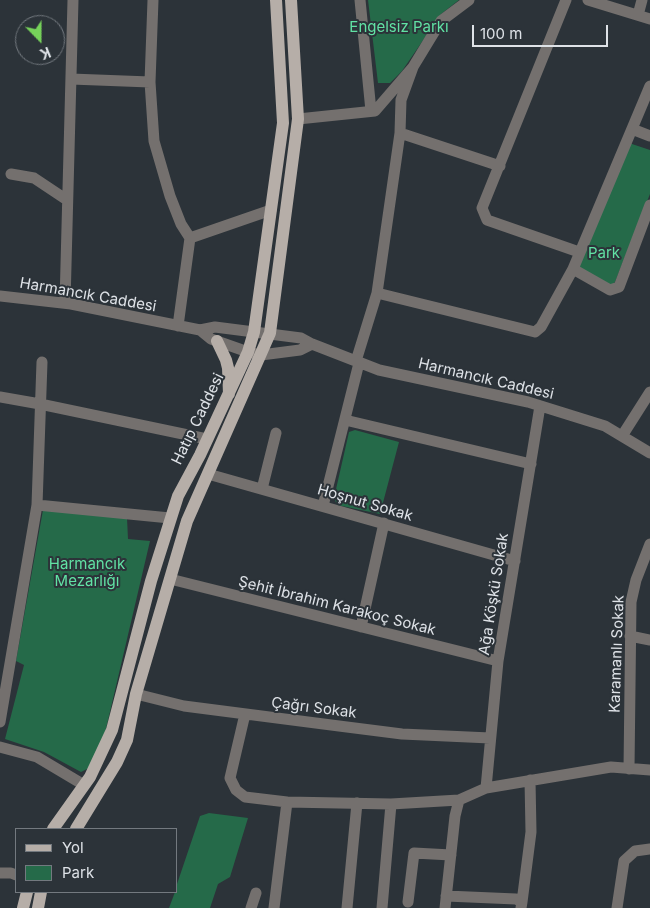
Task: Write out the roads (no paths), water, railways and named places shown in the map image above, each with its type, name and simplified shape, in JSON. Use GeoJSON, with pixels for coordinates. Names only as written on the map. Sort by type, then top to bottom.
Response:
{"type":"FeatureCollection","features":[{"type":"Feature","properties":{"kind":"main road","name":"Hatıp Caddesi"},"geometry":{"type":"LineString","coordinates":[[77,828],[127,740],[136,694],[187,521],[208,474],[254,354],[254,332],[283,123],[276,0]]}},
{"type":"Feature","properties":{"kind":"main road","name":"Hatıp Caddesi"},"geometry":{"type":"LineString","coordinates":[[54,828],[90,777],[112,730],[151,580],[178,496],[229,395],[254,354],[270,333],[298,119],[291,0]]}},
{"type":"Feature","properties":{"kind":"main road"},"geometry":{"type":"LineString","coordinates":[[217,341],[228,368],[229,395]]}},
{"type":"Feature","properties":{"kind":"main road"},"geometry":{"type":"LineString","coordinates":[[22,908],[27,893]]}},
{"type":"Feature","properties":{"kind":"main road"},"geometry":{"type":"LineString","coordinates":[[38,908],[42,893]]}},
{"type":"Feature","properties":{"kind":"street"},"geometry":{"type":"LineString","coordinates":[[65,303],[73,0]]}},
{"type":"Feature","properties":{"kind":"street"},"geometry":{"type":"LineString","coordinates":[[153,0],[150,82],[154,141],[170,196],[190,238],[178,326]]}},
{"type":"Feature","properties":{"kind":"street"},"geometry":{"type":"LineString","coordinates":[[360,0],[371,111]]}},
{"type":"Feature","properties":{"kind":"street"},"geometry":{"type":"LineString","coordinates":[[298,119],[375,111],[413,67],[441,21],[469,0]]}},
{"type":"Feature","properties":{"kind":"street"},"geometry":{"type":"LineString","coordinates":[[566,0],[482,208],[487,220],[579,252]]}},
{"type":"Feature","properties":{"kind":"street"},"geometry":{"type":"LineString","coordinates":[[588,0],[650,19]]}},
{"type":"Feature","properties":{"kind":"street"},"geometry":{"type":"LineString","coordinates":[[638,15],[642,0]]}},
{"type":"Feature","properties":{"kind":"street"},"geometry":{"type":"LineString","coordinates":[[323,506],[345,420],[357,362],[377,293],[400,133],[401,100],[413,67]]}},
{"type":"Feature","properties":{"kind":"street"},"geometry":{"type":"LineString","coordinates":[[71,79],[150,82]]}},
{"type":"Feature","properties":{"kind":"street"},"geometry":{"type":"LineString","coordinates":[[377,293],[534,332],[541,327],[573,270],[650,86]]}},
{"type":"Feature","properties":{"kind":"street"},"geometry":{"type":"LineString","coordinates":[[632,128],[650,136]]}},
{"type":"Feature","properties":{"kind":"street"},"geometry":{"type":"LineString","coordinates":[[400,133],[500,166]]}},
{"type":"Feature","properties":{"kind":"street"},"geometry":{"type":"LineString","coordinates":[[11,174],[34,178],[68,200]]}},
{"type":"Feature","properties":{"kind":"street"},"geometry":{"type":"LineString","coordinates":[[573,270],[610,290],[619,288],[650,205]]}},
{"type":"Feature","properties":{"kind":"street"},"geometry":{"type":"LineString","coordinates":[[190,238],[270,210]]}},
{"type":"Feature","properties":{"kind":"street","name":"Harmancık Caddesi"},"geometry":{"type":"LineString","coordinates":[[0,296],[65,303],[200,330],[215,327],[301,338],[379,370],[540,406],[605,426],[650,453]]}},
{"type":"Feature","properties":{"kind":"street"},"geometry":{"type":"LineString","coordinates":[[200,330],[211,339],[254,354],[300,350],[312,344]]}},
{"type":"Feature","properties":{"kind":"street"},"geometry":{"type":"LineString","coordinates":[[0,722],[38,505],[42,362]]}},
{"type":"Feature","properties":{"kind":"street"},"geometry":{"type":"LineString","coordinates":[[622,436],[650,392]]}},
{"type":"Feature","properties":{"kind":"street"},"geometry":{"type":"LineString","coordinates":[[0,397],[207,439]]}},
{"type":"Feature","properties":{"kind":"street","name":"Ağa Köşkü Sokak"},"geometry":{"type":"LineString","coordinates":[[486,788],[498,661],[540,406]]}},
{"type":"Feature","properties":{"kind":"street"},"geometry":{"type":"LineString","coordinates":[[345,420],[530,464]]}},
{"type":"Feature","properties":{"kind":"street"},"geometry":{"type":"LineString","coordinates":[[262,489],[276,433]]}},
{"type":"Feature","properties":{"kind":"street","name":"Hoşnut Sokak"},"geometry":{"type":"LineString","coordinates":[[208,474],[515,561]]}},
{"type":"Feature","properties":{"kind":"street"},"geometry":{"type":"LineString","coordinates":[[38,505],[170,518]]}},
{"type":"Feature","properties":{"kind":"street"},"geometry":{"type":"LineString","coordinates":[[361,627],[384,523]]}},
{"type":"Feature","properties":{"kind":"street","name":"Karamanlı Sokak"},"geometry":{"type":"LineString","coordinates":[[629,769],[631,602],[636,580],[650,544]]}},
{"type":"Feature","properties":{"kind":"street","name":"Şehit İbrahim Karakoç Sokak"},"geometry":{"type":"LineString","coordinates":[[170,579],[498,661]]}},
{"type":"Feature","properties":{"kind":"street"},"geometry":{"type":"LineString","coordinates":[[630,636],[650,640]]}},
{"type":"Feature","properties":{"kind":"street","name":"Çağrı Sokak"},"geometry":{"type":"LineString","coordinates":[[136,694],[184,706],[402,734],[490,738]]}},
{"type":"Feature","properties":{"kind":"street"},"geometry":{"type":"LineString","coordinates":[[246,714],[230,778],[236,790],[245,797],[287,802],[391,804],[458,800],[486,788],[611,767],[650,770]]}},
{"type":"Feature","properties":{"kind":"street"},"geometry":{"type":"LineString","coordinates":[[0,747],[37,757],[84,785]]}},
{"type":"Feature","properties":{"kind":"street"},"geometry":{"type":"LineString","coordinates":[[522,905],[531,832],[530,780]]}},
{"type":"Feature","properties":{"kind":"street"},"geometry":{"type":"LineString","coordinates":[[444,908],[458,800]]}},
{"type":"Feature","properties":{"kind":"street"},"geometry":{"type":"LineString","coordinates":[[274,908],[287,802]]}},
{"type":"Feature","properties":{"kind":"street"},"geometry":{"type":"LineString","coordinates":[[347,908],[357,803]]}},
{"type":"Feature","properties":{"kind":"street"},"geometry":{"type":"LineString","coordinates":[[382,908],[391,804]]}},
{"type":"Feature","properties":{"kind":"street"},"geometry":{"type":"LineString","coordinates":[[617,908],[624,861],[635,851],[650,849]]}},
{"type":"Feature","properties":{"kind":"street"},"geometry":{"type":"LineString","coordinates":[[408,902],[414,853],[451,855]]}},
{"type":"Feature","properties":{"kind":"street"},"geometry":{"type":"LineString","coordinates":[[0,873],[15,874]]}},
{"type":"Feature","properties":{"kind":"street"},"geometry":{"type":"LineString","coordinates":[[251,908],[256,893]]}},
{"type":"Feature","properties":{"kind":"street"},"geometry":{"type":"LineString","coordinates":[[446,896],[516,899],[522,905]]}},
{"type":"Feature","properties":{"kind":"park label","name":"Engelsiz Parkı"},"geometry":{"type":"Point","coordinates":[399,27]}},
{"type":"Feature","properties":{"kind":"park label","name":"Park"},"geometry":{"type":"Point","coordinates":[604,253]}},
{"type":"Feature","properties":{"kind":"park label","name":"Harmancık Mezarlığı"},"geometry":{"type":"Point","coordinates":[87,572]}}]}
